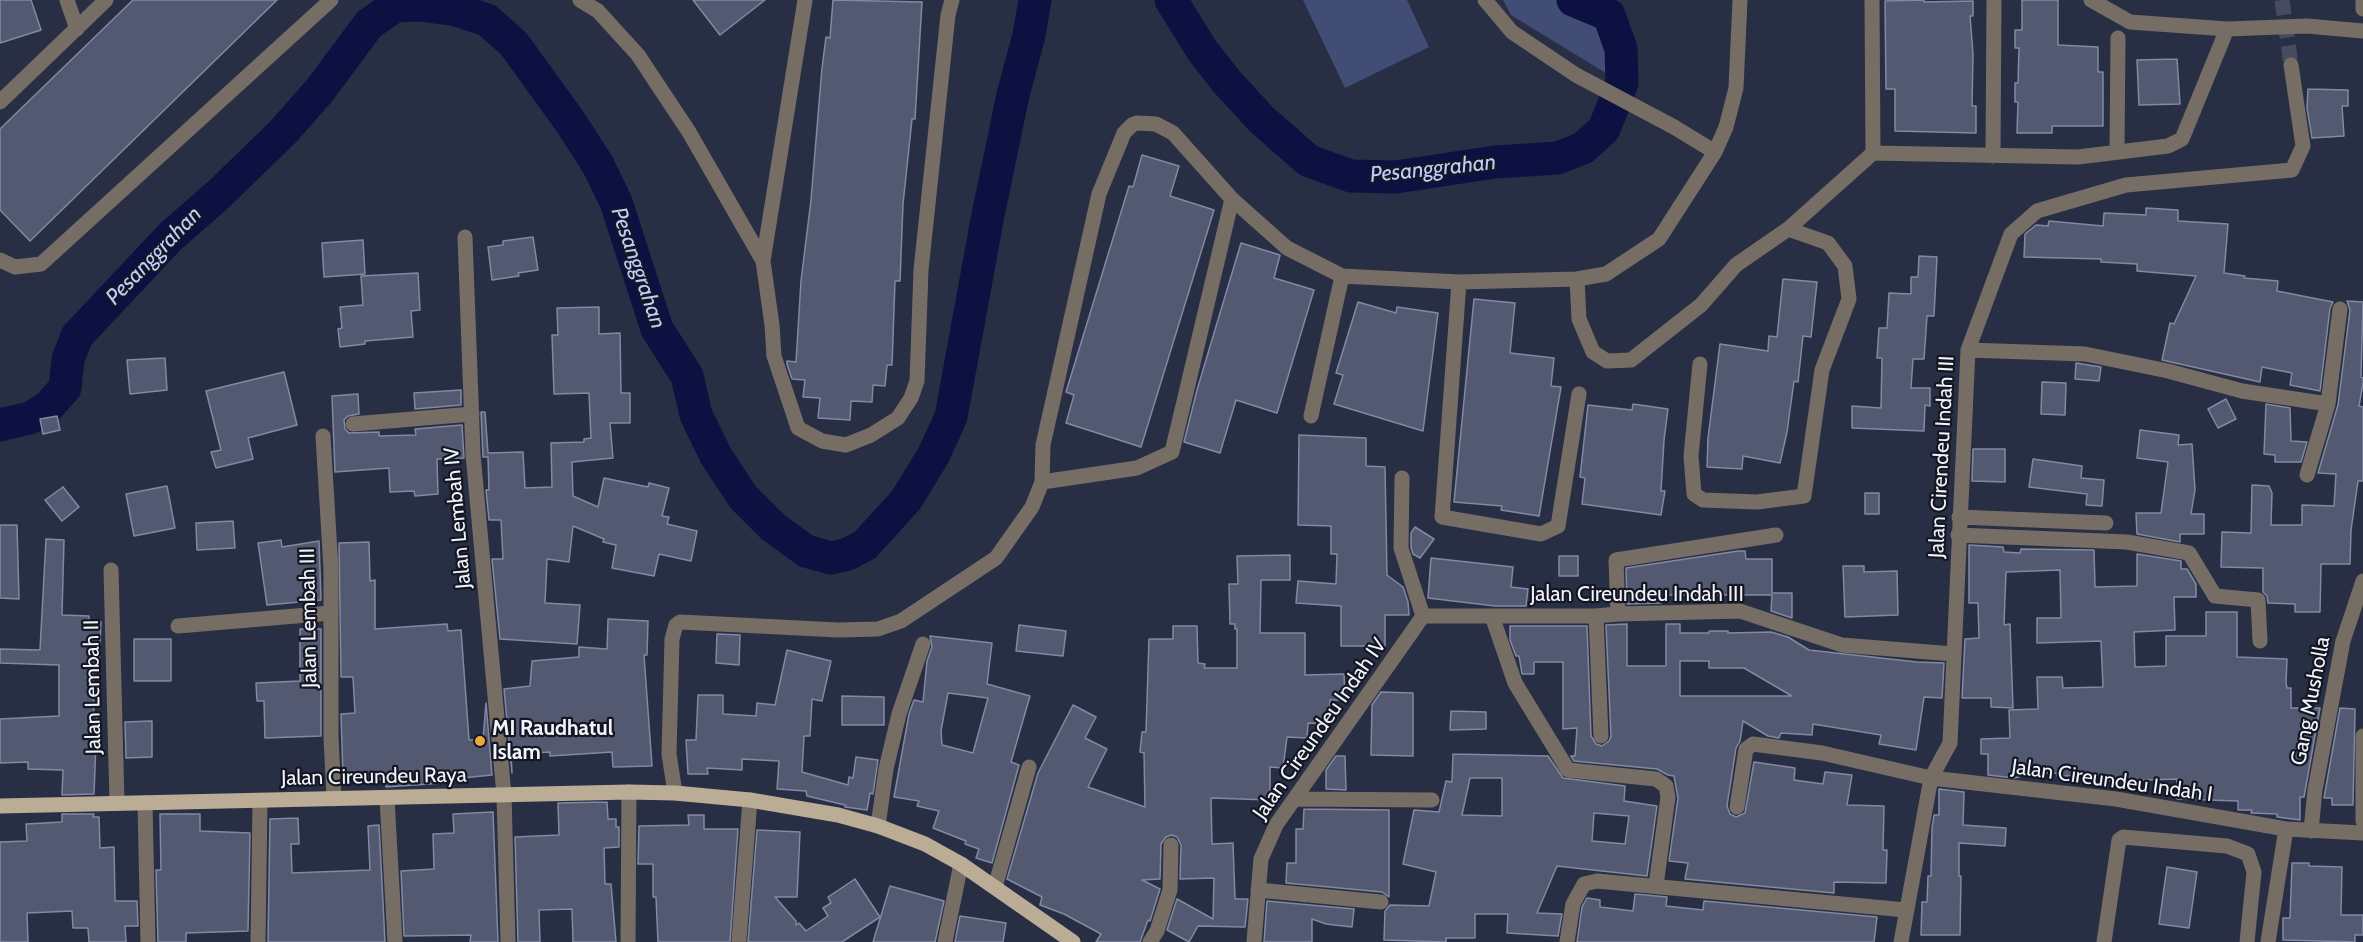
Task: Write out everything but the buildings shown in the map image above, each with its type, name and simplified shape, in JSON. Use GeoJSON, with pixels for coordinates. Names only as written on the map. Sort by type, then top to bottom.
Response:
{"type":"FeatureCollection","features":[{"type":"Feature","properties":{"kind":"main road","name":"Jalan Cireundeu Raya"},"geometry":{"type":"LineString","coordinates":[[0,806],[629,792],[675,793],[750,800],[838,815],[878,826],[925,844],[961,864],[1073,942]]}},
{"type":"Feature","properties":{"kind":"street"},"geometry":{"type":"LineString","coordinates":[[67,0],[77,29]]}},
{"type":"Feature","properties":{"kind":"street"},"geometry":{"type":"LineString","coordinates":[[0,102],[106,0]]}},
{"type":"Feature","properties":{"kind":"street"},"geometry":{"type":"LineString","coordinates":[[0,260],[15,267],[41,264],[331,0]]}},
{"type":"Feature","properties":{"kind":"street"},"geometry":{"type":"LineString","coordinates":[[580,0],[598,11],[638,55],[688,132],[763,261]]}},
{"type":"Feature","properties":{"kind":"street"},"geometry":{"type":"LineString","coordinates":[[803,2],[763,261],[774,356],[798,428],[822,441],[846,445],[871,435],[898,417],[917,381],[921,270],[947,27],[952,0]]}},
{"type":"Feature","properties":{"kind":"street"},"geometry":{"type":"LineString","coordinates":[[1485,0],[1512,32],[1576,75],[1674,126],[1715,152]]}},
{"type":"Feature","properties":{"kind":"street"},"geometry":{"type":"LineString","coordinates":[[675,793],[669,754],[672,639],[676,625],[680,622],[838,630],[878,629],[901,621],[996,558],[1032,507],[1042,482],[1043,445],[1099,194],[1124,133],[1137,123],[1156,124],[1173,133],[1232,199],[1287,248],[1342,276],[1459,282],[1577,279],[1606,274],[1659,239],[1715,152],[1726,126],[1736,88],[1740,0]]}},
{"type":"Feature","properties":{"kind":"street"},"geometry":{"type":"LineString","coordinates":[[1872,0],[1873,153]]}},
{"type":"Feature","properties":{"kind":"street"},"geometry":{"type":"LineString","coordinates":[[1993,156],[1994,0]]}},
{"type":"Feature","properties":{"kind":"street"},"geometry":{"type":"LineString","coordinates":[[2091,0],[2130,22],[2228,29],[2307,26],[2363,31]]}},
{"type":"Feature","properties":{"kind":"street"},"geometry":{"type":"LineString","coordinates":[[2363,0],[2363,9]]}},
{"type":"Feature","properties":{"kind":"street"},"geometry":{"type":"LineString","coordinates":[[1577,279],[1579,320],[1593,352],[1606,361],[1631,360],[1701,304],[1736,265],[1788,229],[1873,153],[2078,157],[2168,146],[2182,139],[2228,29]]}},
{"type":"Feature","properties":{"kind":"street"},"geometry":{"type":"LineString","coordinates":[[2117,151],[2118,38]]}},
{"type":"Feature","properties":{"kind":"street","name":"Jalan Cirendeu Indah III"},"geometry":{"type":"LineString","coordinates":[[1901,942],[1931,778],[1950,743],[1968,350],[2011,234],[2037,211],[2126,185],[2292,170],[2303,146],[2291,65]]}},
{"type":"Feature","properties":{"kind":"street"},"geometry":{"type":"LineString","coordinates":[[1042,482],[1137,468],[1172,452],[1232,199]]}},
{"type":"Feature","properties":{"kind":"street"},"geometry":{"type":"LineString","coordinates":[[1700,364],[1691,456],[1694,494],[1703,500],[1758,502],[1804,496],[1822,370],[1849,299],[1845,266],[1828,243],[1788,229]]}},
{"type":"Feature","properties":{"kind":"street","name":"Jalan Lembah IV"},"geometry":{"type":"LineString","coordinates":[[465,237],[472,414],[504,795],[508,942]]}},
{"type":"Feature","properties":{"kind":"street"},"geometry":{"type":"LineString","coordinates":[[1311,416],[1342,276]]}},
{"type":"Feature","properties":{"kind":"street"},"geometry":{"type":"LineString","coordinates":[[1459,282],[1442,517],[1541,534],[1558,526],[1579,394]]}},
{"type":"Feature","properties":{"kind":"street"},"geometry":{"type":"LineString","coordinates":[[2307,476],[2328,404],[2340,309]]}},
{"type":"Feature","properties":{"kind":"street"},"geometry":{"type":"LineString","coordinates":[[1968,350],[2085,354],[2168,371],[2242,391],[2328,404]]}},
{"type":"Feature","properties":{"kind":"street"},"geometry":{"type":"LineString","coordinates":[[353,424],[472,414]]}},
{"type":"Feature","properties":{"kind":"street","name":"Jalan Lembah III"},"geometry":{"type":"LineString","coordinates":[[323,436],[332,569],[331,737],[334,800]]}},
{"type":"Feature","properties":{"kind":"street"},"geometry":{"type":"LineString","coordinates":[[1402,478],[1401,548],[1424,616]]}},
{"type":"Feature","properties":{"kind":"street"},"geometry":{"type":"LineString","coordinates":[[1959,518],[2106,523]]}},
{"type":"Feature","properties":{"kind":"street"},"geometry":{"type":"LineString","coordinates":[[1618,614],[1615,561],[1617,559],[1776,535]]}},
{"type":"Feature","properties":{"kind":"street"},"geometry":{"type":"LineString","coordinates":[[1958,535],[2127,542],[2189,553],[2215,596],[2258,600],[2260,642]]}},
{"type":"Feature","properties":{"kind":"street","name":"Jalan Lembah II"},"geometry":{"type":"LineString","coordinates":[[111,570],[117,803]]}},
{"type":"Feature","properties":{"kind":"street","name":"Gang Musholla"},"geometry":{"type":"LineString","coordinates":[[2312,831],[2316,790],[2343,641],[2363,581]]}},
{"type":"Feature","properties":{"kind":"street","name":"Jalan Cireundeu Indah III"},"geometry":{"type":"LineString","coordinates":[[1424,616],[1596,616],[1740,611],[1842,645],[1953,654]]}},
{"type":"Feature","properties":{"kind":"street"},"geometry":{"type":"LineString","coordinates":[[178,626],[332,613]]}},
{"type":"Feature","properties":{"kind":"street","name":"Jalan Cireundeu Indah IV"},"geometry":{"type":"LineString","coordinates":[[1254,942],[1261,859],[1276,825],[1424,616]]}},
{"type":"Feature","properties":{"kind":"street"},"geometry":{"type":"LineString","coordinates":[[1492,616],[1515,683],[1568,770],[1656,779],[1666,786],[1668,797],[1656,885]]}},
{"type":"Feature","properties":{"kind":"street"},"geometry":{"type":"LineString","coordinates":[[1596,616],[1601,736]]}},
{"type":"Feature","properties":{"kind":"street"},"geometry":{"type":"LineString","coordinates":[[878,826],[886,769],[899,714],[923,644]]}},
{"type":"Feature","properties":{"kind":"street"},"geometry":{"type":"LineString","coordinates":[[2363,736],[2363,821]]}},
{"type":"Feature","properties":{"kind":"street","name":"Jalan Cireundeu Indah I"},"geometry":{"type":"LineString","coordinates":[[1737,807],[1746,749],[1753,744],[1822,753],[1931,778],[2116,799],[2286,829],[2363,833]]}},
{"type":"Feature","properties":{"kind":"street"},"geometry":{"type":"LineString","coordinates":[[995,888],[1029,767]]}},
{"type":"Feature","properties":{"kind":"street"},"geometry":{"type":"LineString","coordinates":[[628,942],[629,792]]}},
{"type":"Feature","properties":{"kind":"street"},"geometry":{"type":"LineString","coordinates":[[387,799],[395,942]]}},
{"type":"Feature","properties":{"kind":"street"},"geometry":{"type":"LineString","coordinates":[[739,940],[750,800]]}},
{"type":"Feature","properties":{"kind":"street"},"geometry":{"type":"LineString","coordinates":[[1294,800],[1432,800]]}},
{"type":"Feature","properties":{"kind":"street"},"geometry":{"type":"LineString","coordinates":[[258,942],[260,801]]}},
{"type":"Feature","properties":{"kind":"street"},"geometry":{"type":"LineString","coordinates":[[145,803],[148,942]]}},
{"type":"Feature","properties":{"kind":"street"},"geometry":{"type":"LineString","coordinates":[[2268,942],[2286,829]]}},
{"type":"Feature","properties":{"kind":"street"},"geometry":{"type":"LineString","coordinates":[[2104,942],[2120,840],[2123,837],[2227,846],[2248,854],[2254,872],[2247,942]]}},
{"type":"Feature","properties":{"kind":"street"},"geometry":{"type":"LineString","coordinates":[[1150,942],[1157,932],[1170,890],[1171,845]]}},
{"type":"Feature","properties":{"kind":"street"},"geometry":{"type":"LineString","coordinates":[[945,942],[961,864]]}},
{"type":"Feature","properties":{"kind":"street"},"geometry":{"type":"LineString","coordinates":[[1567,942],[1573,904],[1584,884],[1597,881],[1906,910]]}},
{"type":"Feature","properties":{"kind":"street"},"geometry":{"type":"LineString","coordinates":[[1258,890],[1381,902]]}},
{"type":"Feature","properties":{"kind":"shaded area"},"geometry":{"type":"Polygon","coordinates":[[[1303,0],[1407,0],[1429,47],[1345,88],[1303,0]]]}},
{"type":"Feature","properties":{"kind":"shaded area"},"geometry":{"type":"Polygon","coordinates":[[[1503,0],[1573,0],[1609,15],[1621,49],[1622,83],[1511,15],[1503,0]]]}},
{"type":"Feature","properties":{"kind":"waterway","name":"Pesanggrahan"},"geometry":{"type":"LineString","coordinates":[[0,425],[30,418],[48,407],[65,388],[68,359],[77,336],[170,237],[219,194],[282,133],[320,90],[369,24],[395,6],[420,5],[453,9],[487,20],[514,44],[598,165],[616,202],[657,329],[687,376],[696,415],[716,456],[743,497],[773,527],[806,551],[831,558],[848,554],[865,545],[906,500],[933,456],[951,417],[987,220],[1035,0]]}},
{"type":"Feature","properties":{"kind":"waterway","name":"Pesanggrahan"},"geometry":{"type":"LineString","coordinates":[[1171,0],[1202,50],[1227,82],[1262,120],[1309,161],[1351,176],[1396,177],[1495,162],[1558,158],[1583,148],[1604,129],[1622,83],[1621,49],[1609,15],[1573,0]]}},
{"type":"Feature","properties":{"kind":"tunnel"},"geometry":{"type":"LineString","coordinates":[[2282,0],[2291,65]]}},
{"type":"Feature","properties":{"kind":"place","name":"MI Raudhatul Islam"},"geometry":{"type":"Point","coordinates":[480,741]}}]}
